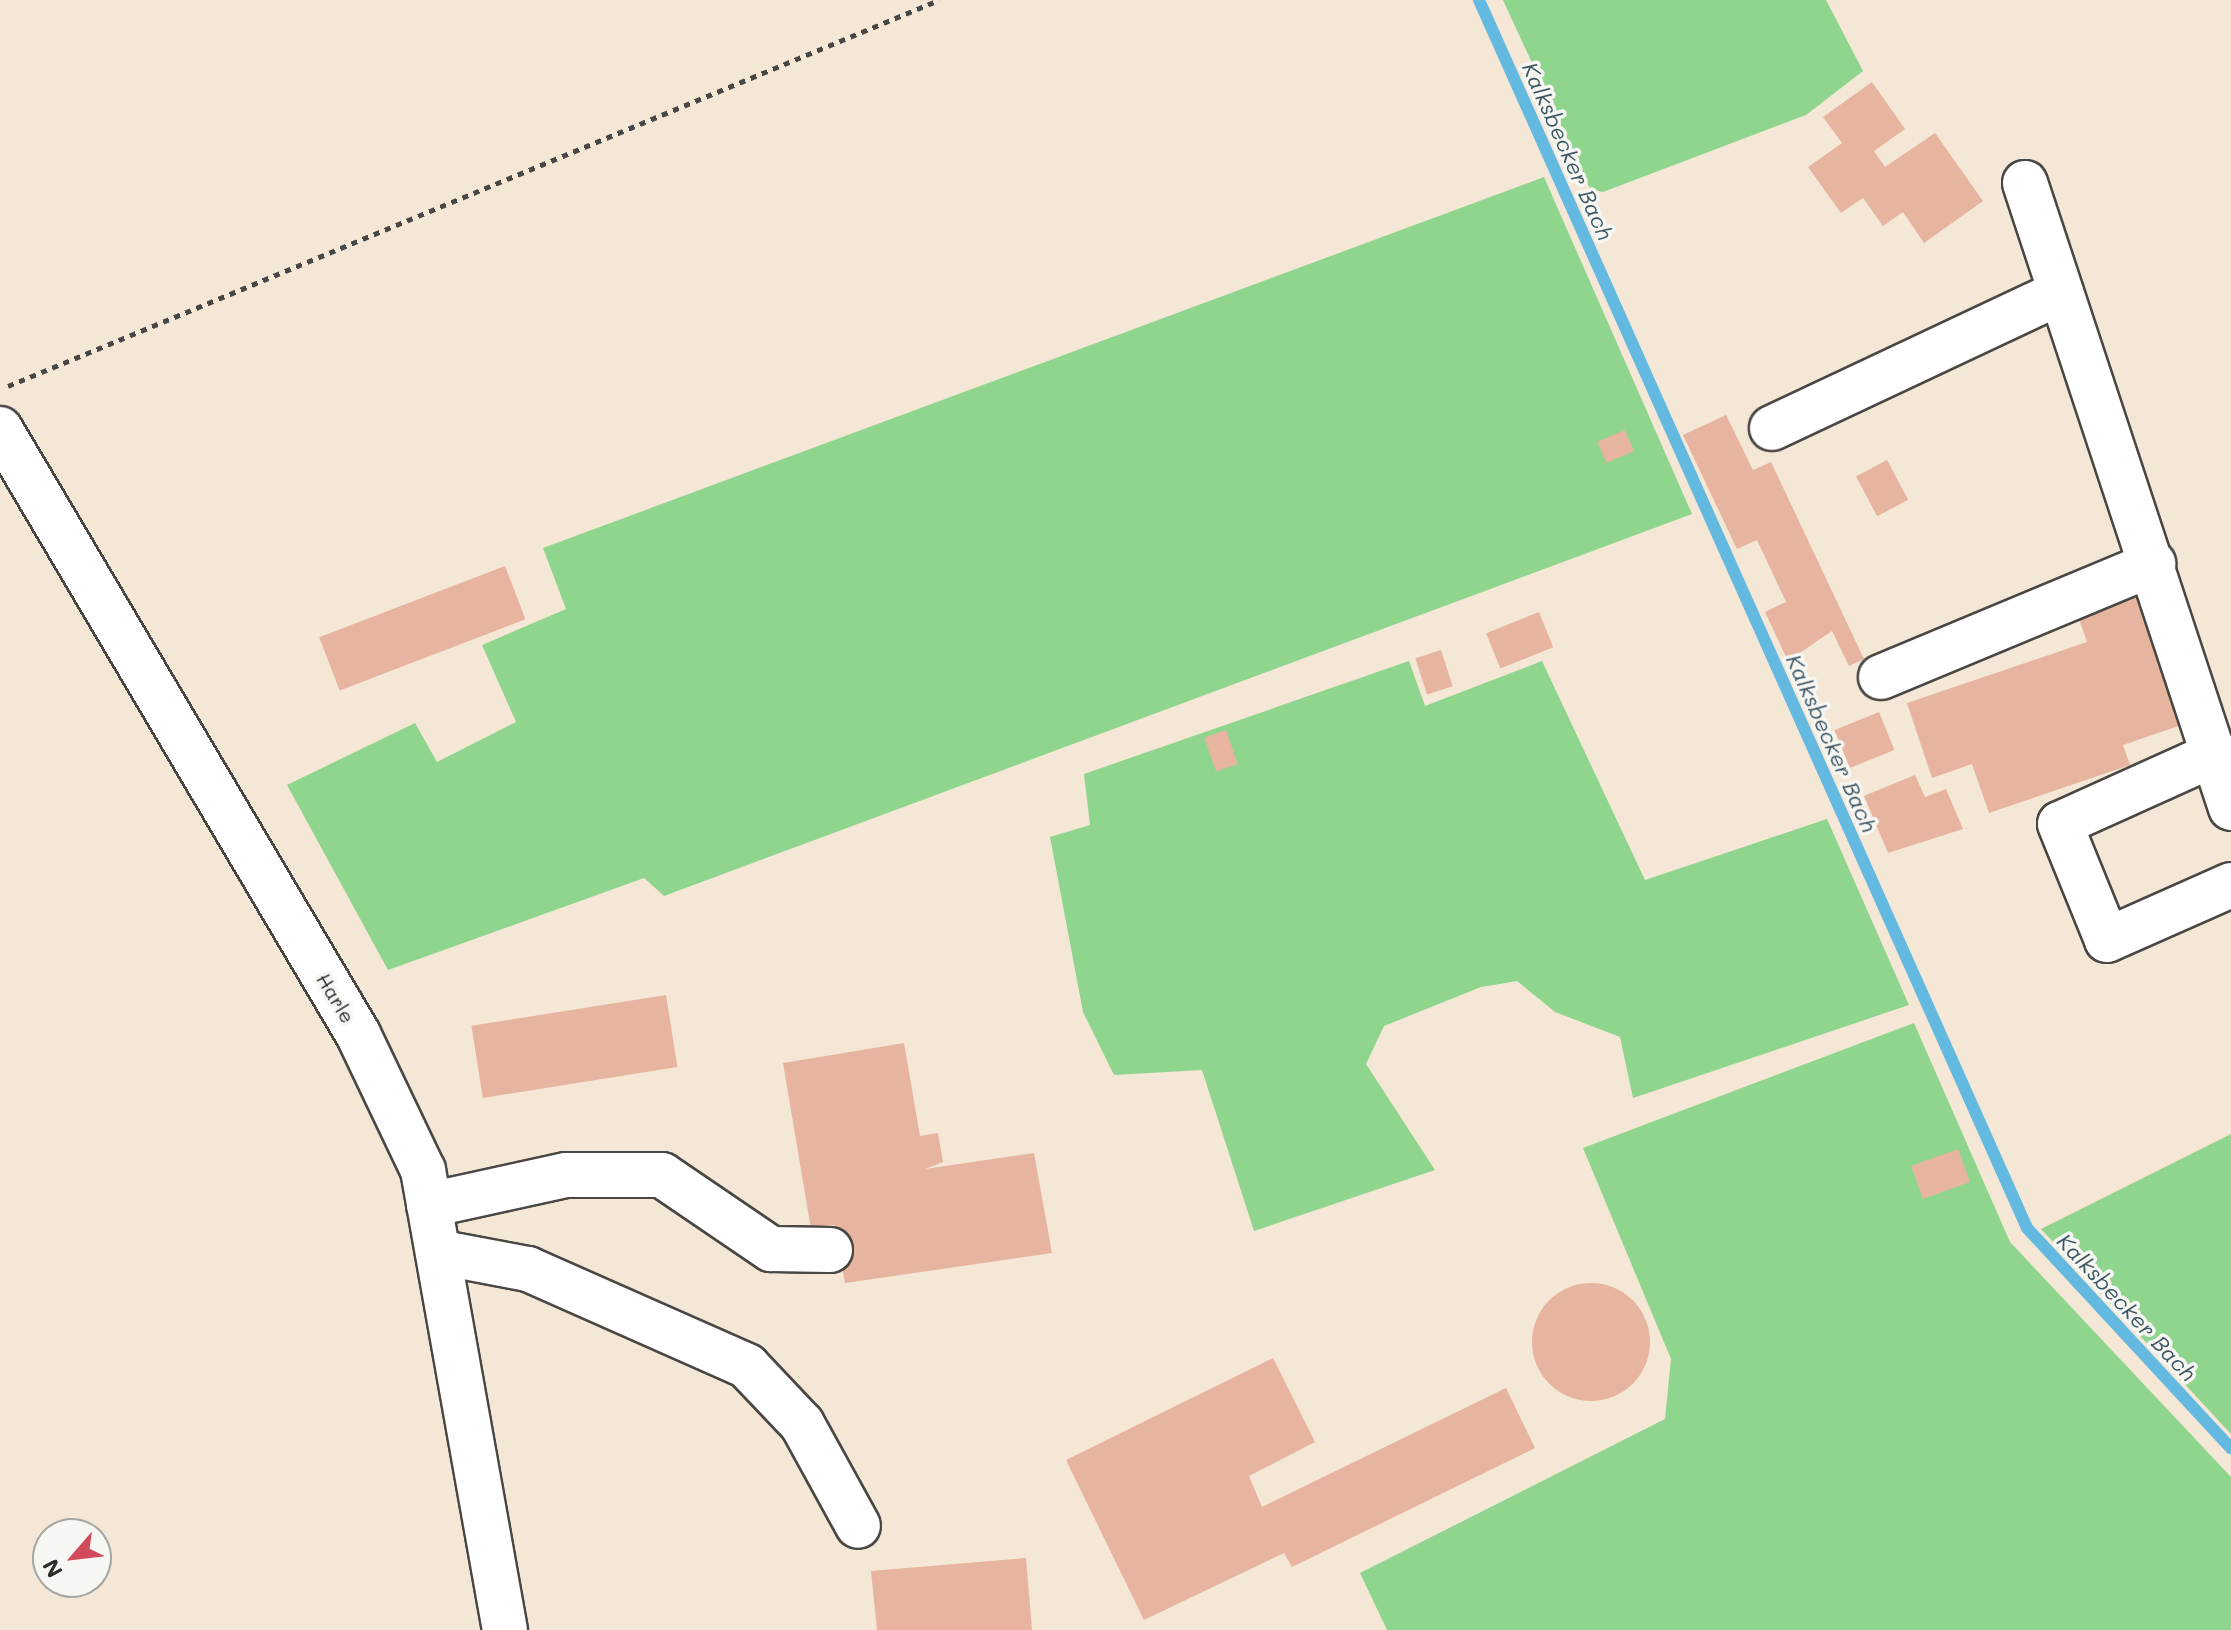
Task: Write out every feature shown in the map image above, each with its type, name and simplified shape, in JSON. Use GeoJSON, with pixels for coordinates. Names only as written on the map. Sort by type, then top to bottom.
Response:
{"type":"FeatureCollection","features":[{"type":"Feature","properties":{"kind":"street"},"geometry":{"type":"LineString","coordinates":[[2025,183],[2217,753],[2231,808]]}},
{"type":"Feature","properties":{"kind":"street"},"geometry":{"type":"LineString","coordinates":[[1772,428],[2061,292]]}},
{"type":"Feature","properties":{"kind":"street","name":"Harle"},"geometry":{"type":"LineString","coordinates":[[0,429],[358,1034],[423,1170],[505,1630]]}},
{"type":"Feature","properties":{"kind":"street"},"geometry":{"type":"LineString","coordinates":[[1881,677],[2153,564]]}},
{"type":"Feature","properties":{"kind":"street"},"geometry":{"type":"LineString","coordinates":[[2217,753],[2060,824],[2107,940],[2231,885]]}},
{"type":"Feature","properties":{"kind":"street"},"geometry":{"type":"LineString","coordinates":[[429,1205],[566,1175],[662,1175],[771,1249],[830,1250]]}},
{"type":"Feature","properties":{"kind":"street"},"geometry":{"type":"LineString","coordinates":[[438,1252],[528,1269],[747,1366],[802,1424],[858,1526]]}},
{"type":"Feature","properties":{"kind":"path"},"geometry":{"type":"LineString","coordinates":[[0,389],[939,0]]}},
{"type":"Feature","properties":{"kind":"green space"},"geometry":{"type":"Polygon","coordinates":[[[1503,0],[1826,0],[1863,71],[1806,115],[1603,192],[1590,189],[1503,0]]]}},
{"type":"Feature","properties":{"kind":"green space"},"geometry":{"type":"Polygon","coordinates":[[[1544,177],[1692,514],[664,896],[644,878],[388,970],[287,785],[415,723],[437,762],[516,722],[482,645],[566,609],[543,548],[1544,177]]]}},
{"type":"Feature","properties":{"kind":"green space"},"geometry":{"type":"Polygon","coordinates":[[[1409,661],[1425,706],[1542,661],[1645,880],[1827,819],[1909,1005],[1633,1098],[1620,1037],[1555,1012],[1517,981],[1481,987],[1384,1026],[1366,1064],[1435,1170],[1254,1231],[1202,1070],[1114,1075],[1083,1012],[1050,837],[1090,825],[1084,774],[1409,661]]]}},
{"type":"Feature","properties":{"kind":"green space"},"geometry":{"type":"Polygon","coordinates":[[[1914,1023],[2010,1242],[2231,1477],[2231,1630],[1387,1630],[1360,1573],[1665,1419],[1671,1359],[1583,1148],[1914,1023]]]}},
{"type":"Feature","properties":{"kind":"green space"},"geometry":{"type":"Polygon","coordinates":[[[2231,1134],[2231,1434],[2041,1229],[2231,1134]]]}},
{"type":"Feature","properties":{"kind":"building"},"geometry":{"type":"Polygon","coordinates":[[[1872,82],[1905,129],[1874,151],[1885,167],[1935,133],[1983,201],[1924,243],[1903,212],[1883,226],[1863,198],[1841,213],[1808,167],[1842,143],[1823,117],[1872,82]]]}},
{"type":"Feature","properties":{"kind":"building"},"geometry":{"type":"Polygon","coordinates":[[[1726,415],[1753,470],[1771,462],[1864,659],[1849,666],[1832,631],[1788,661],[1765,612],[1786,602],[1757,540],[1737,549],[1683,435],[1726,415]]]}},
{"type":"Feature","properties":{"kind":"building"},"geometry":{"type":"Polygon","coordinates":[[[1625,430],[1634,451],[1606,463],[1597,442],[1625,430]]]}},
{"type":"Feature","properties":{"kind":"building"},"geometry":{"type":"Polygon","coordinates":[[[1887,460],[1908,500],[1877,516],[1856,476],[1887,460]]]}},
{"type":"Feature","properties":{"kind":"building"},"geometry":{"type":"Polygon","coordinates":[[[505,566],[525,619],[340,691],[319,637],[505,566]]]}},
{"type":"Feature","properties":{"kind":"building"},"geometry":{"type":"Polygon","coordinates":[[[2152,591],[2196,720],[2123,745],[2130,765],[1989,813],[1972,764],[1932,778],[1907,703],[2087,642],[2078,616],[2152,591]]]}},
{"type":"Feature","properties":{"kind":"building"},"geometry":{"type":"Polygon","coordinates":[[[1539,612],[1553,647],[1500,669],[1486,633],[1539,612]]]}},
{"type":"Feature","properties":{"kind":"building"},"geometry":{"type":"Polygon","coordinates":[[[1441,650],[1453,686],[1427,694],[1415,658],[1441,650]]]}},
{"type":"Feature","properties":{"kind":"building"},"geometry":{"type":"Polygon","coordinates":[[[1879,712],[1894,750],[1850,768],[1834,730],[1879,712]]]}},
{"type":"Feature","properties":{"kind":"building"},"geometry":{"type":"Polygon","coordinates":[[[1226,730],[1238,764],[1216,772],[1204,737],[1226,730]]]}},
{"type":"Feature","properties":{"kind":"building"},"geometry":{"type":"Polygon","coordinates":[[[1915,775],[1925,797],[1946,789],[1963,829],[1888,853],[1864,796],[1915,775]]]}},
{"type":"Feature","properties":{"kind":"building"},"geometry":{"type":"Polygon","coordinates":[[[666,995],[677,1067],[483,1098],[471,1026],[666,995]]]}},
{"type":"Feature","properties":{"kind":"building"},"geometry":{"type":"Polygon","coordinates":[[[904,1043],[920,1136],[938,1133],[943,1162],[925,1169],[1034,1153],[1052,1253],[845,1283],[835,1225],[811,1229],[783,1063],[904,1043]]]}},
{"type":"Feature","properties":{"kind":"building"},"geometry":{"type":"Polygon","coordinates":[[[1958,1149],[1970,1182],[1923,1199],[1911,1166],[1958,1149]]]}},
{"type":"Feature","properties":{"kind":"building"},"geometry":{"type":"Polygon","coordinates":[[[1591,1283],[1614,1288],[1633,1300],[1645,1319],[1650,1342],[1645,1365],[1633,1384],[1614,1396],[1591,1401],[1568,1396],[1549,1384],[1537,1365],[1532,1342],[1537,1319],[1549,1300],[1568,1288],[1591,1283]]]}},
{"type":"Feature","properties":{"kind":"building"},"geometry":{"type":"Polygon","coordinates":[[[1273,1358],[1315,1442],[1249,1476],[1262,1507],[1506,1388],[1535,1448],[1292,1567],[1284,1553],[1144,1620],[1066,1460],[1273,1358]]]}},
{"type":"Feature","properties":{"kind":"building"},"geometry":{"type":"Polygon","coordinates":[[[1026,1558],[1032,1630],[877,1630],[871,1571],[1026,1558]]]}},
{"type":"Feature","properties":{"kind":"waterway","name":"Kalksbecker Bach"},"geometry":{"type":"LineString","coordinates":[[1479,0],[2027,1228],[2231,1448]]}}]}
